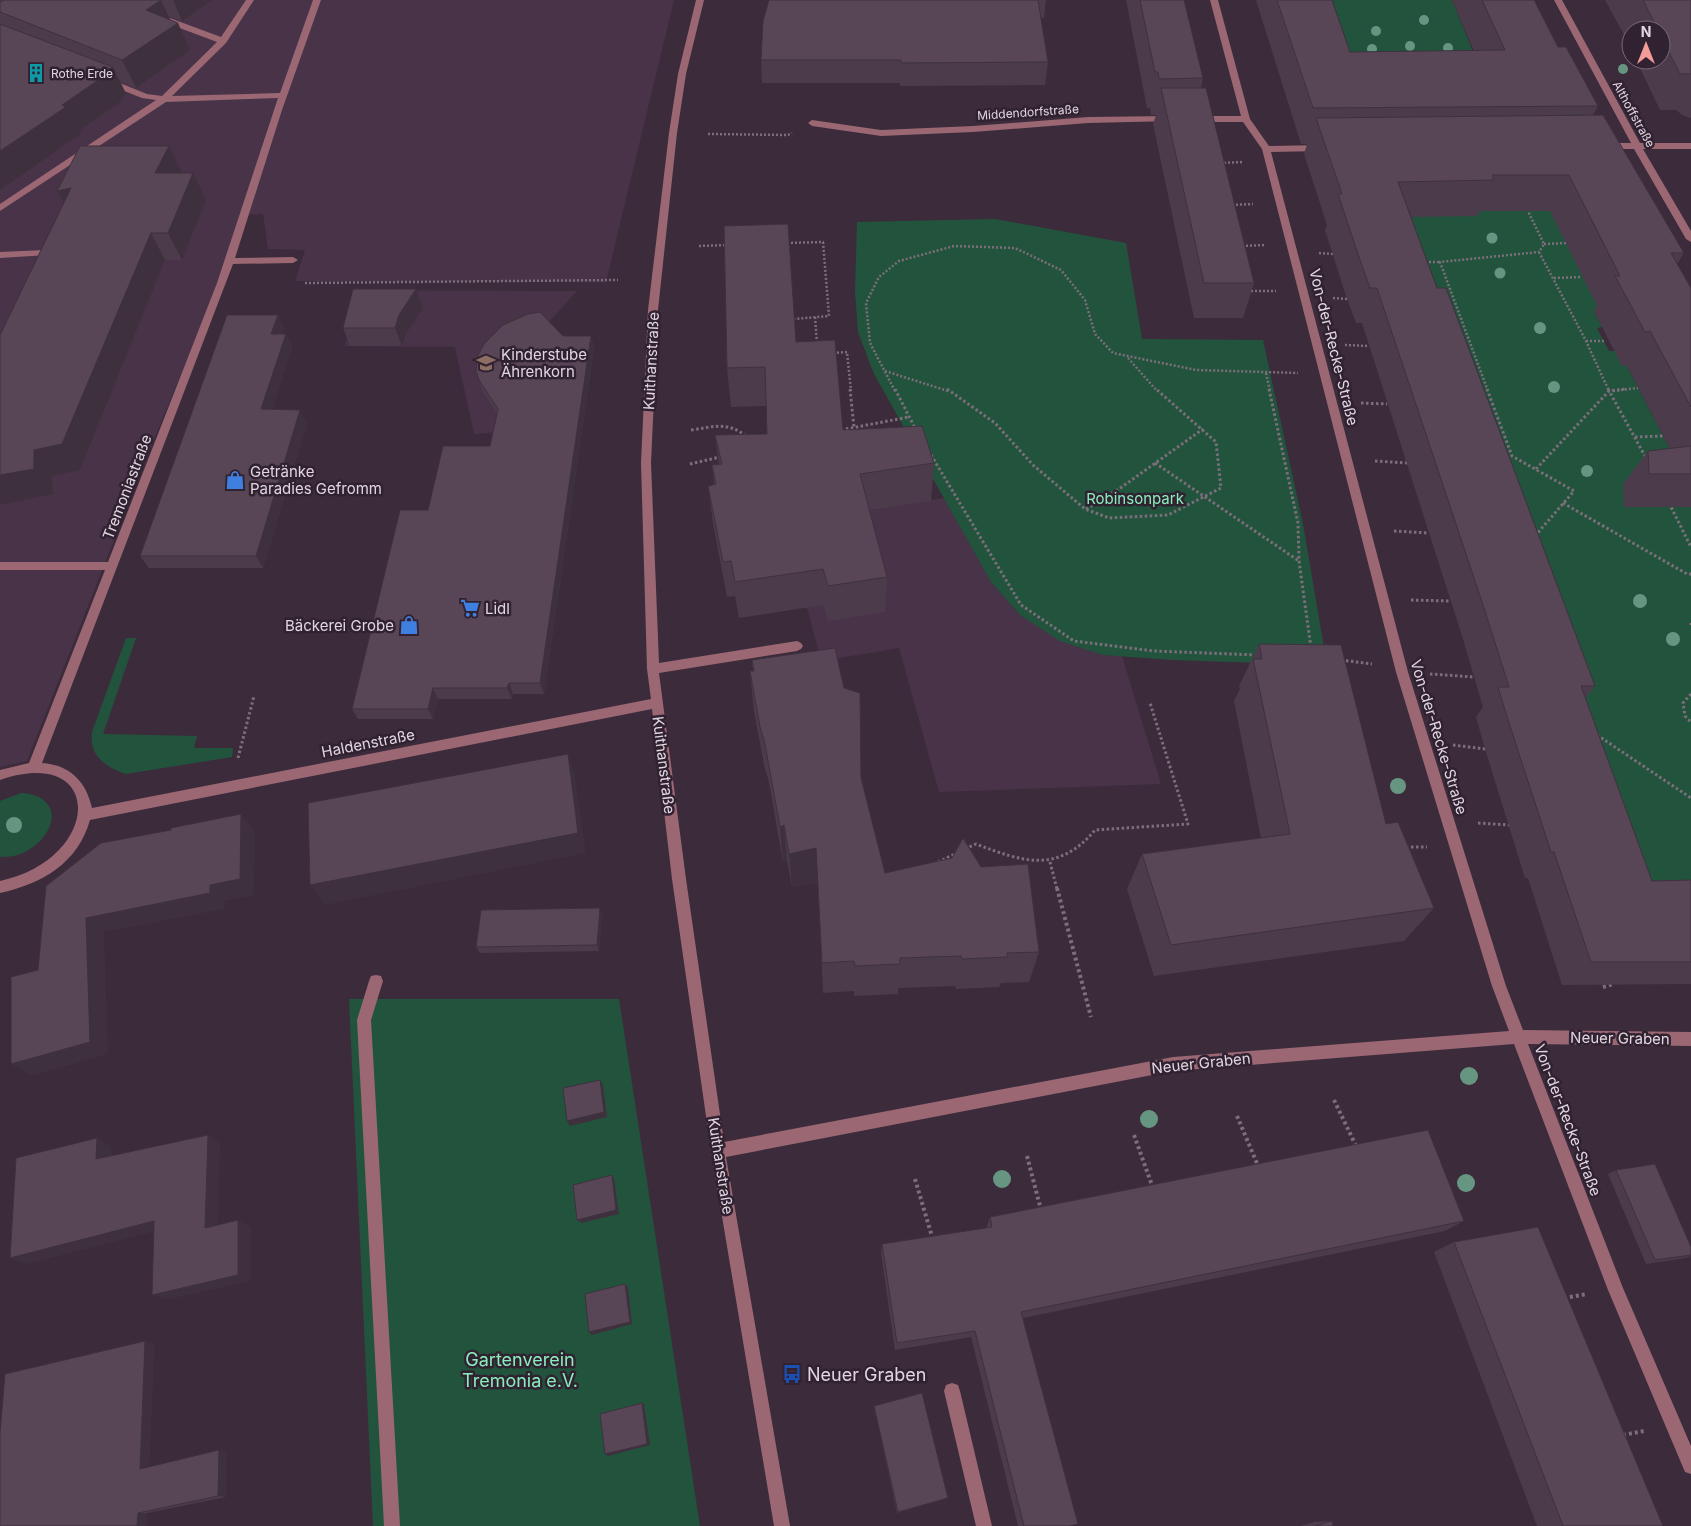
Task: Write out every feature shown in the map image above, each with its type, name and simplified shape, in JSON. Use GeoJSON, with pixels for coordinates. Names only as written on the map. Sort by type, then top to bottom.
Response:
{"type":"FeatureCollection","features":[{"type":"Feature","properties":{"kind":"street"},"geometry":{"type":"LineString","coordinates":[[0,208],[164,99],[223,41],[250,0]]}},
{"type":"Feature","properties":{"kind":"street","name":"Tremoniastraße"},"geometry":{"type":"LineString","coordinates":[[34,767],[229,261],[283,95],[317,0]]}},
{"type":"Feature","properties":{"kind":"street","name":"Kuithanstraße"},"geometry":{"type":"LineString","coordinates":[[700,0],[682,74],[673,134],[653,310],[646,464],[653,669],[656,703],[718,1152],[782,1526]]}},
{"type":"Feature","properties":{"kind":"street","name":"Von-der-Recke-Straße"},"geometry":{"type":"LineString","coordinates":[[1214,0],[1246,119],[1266,149],[1270,162],[1401,670],[1499,986],[1616,1290],[1691,1466]]}},
{"type":"Feature","properties":{"kind":"street","name":"Althoffstraße"},"geometry":{"type":"LineString","coordinates":[[1558,0],[1637,146],[1691,239]]}},
{"type":"Feature","properties":{"kind":"street"},"geometry":{"type":"LineString","coordinates":[[159,17],[223,41]]}},
{"type":"Feature","properties":{"kind":"street"},"geometry":{"type":"LineString","coordinates":[[101,79],[145,96],[164,99],[283,95]]}},
{"type":"Feature","properties":{"kind":"street","name":"Middendorfstraße"},"geometry":{"type":"LineString","coordinates":[[812,123],[881,133],[973,129],[1088,120],[1176,119]]}},
{"type":"Feature","properties":{"kind":"street"},"geometry":{"type":"LineString","coordinates":[[1186,119],[1246,119]]}},
{"type":"Feature","properties":{"kind":"street"},"geometry":{"type":"LineString","coordinates":[[1590,146],[1691,146]]}},
{"type":"Feature","properties":{"kind":"street"},"geometry":{"type":"LineString","coordinates":[[1266,149],[1333,148]]}},
{"type":"Feature","properties":{"kind":"street"},"geometry":{"type":"LineString","coordinates":[[0,255],[46,253]]}},
{"type":"Feature","properties":{"kind":"street"},"geometry":{"type":"LineString","coordinates":[[229,261],[294,260]]}},
{"type":"Feature","properties":{"kind":"street"},"geometry":{"type":"LineString","coordinates":[[0,566],[113,566]]}},
{"type":"Feature","properties":{"kind":"street"},"geometry":{"type":"LineString","coordinates":[[653,669],[797,646]]}},
{"type":"Feature","properties":{"kind":"street","name":"Haldenstraße"},"geometry":{"type":"LineString","coordinates":[[85,815],[656,703]]}},
{"type":"Feature","properties":{"kind":"street"},"geometry":{"type":"LineString","coordinates":[[0,775],[9,771],[34,767],[57,770],[66,774],[76,783],[82,793],[85,815],[79,835],[69,850],[57,862],[34,878],[0,887]]}},
{"type":"Feature","properties":{"kind":"street"},"geometry":{"type":"LineString","coordinates":[[376,981],[364,1020],[392,1526]]}},
{"type":"Feature","properties":{"kind":"street","name":"Neuer Graben"},"geometry":{"type":"LineString","coordinates":[[718,1152],[1173,1064],[1519,1037],[1691,1039]]}},
{"type":"Feature","properties":{"kind":"street"},"geometry":{"type":"LineString","coordinates":[[952,1391],[984,1526]]}},
{"type":"Feature","properties":{"kind":"path"},"geometry":{"type":"LineString","coordinates":[[708,134],[788,135]]}},
{"type":"Feature","properties":{"kind":"path"},"geometry":{"type":"LineString","coordinates":[[1216,163],[1270,162]]}},
{"type":"Feature","properties":{"kind":"path"},"geometry":{"type":"LineString","coordinates":[[1226,205],[1281,204]]}},
{"type":"Feature","properties":{"kind":"path"},"geometry":{"type":"LineString","coordinates":[[1527,209],[1544,244]]}},
{"type":"Feature","properties":{"kind":"path"},"geometry":{"type":"LineString","coordinates":[[785,244],[823,242],[829,316],[794,319]]}},
{"type":"Feature","properties":{"kind":"path"},"geometry":{"type":"LineString","coordinates":[[1544,244],[1570,243]]}},
{"type":"Feature","properties":{"kind":"path"},"geometry":{"type":"LineString","coordinates":[[1539,252],[1544,244]]}},
{"type":"Feature","properties":{"kind":"path"},"geometry":{"type":"LineString","coordinates":[[699,246],[737,245]]}},
{"type":"Feature","properties":{"kind":"path"},"geometry":{"type":"LineString","coordinates":[[1235,246],[1291,245]]}},
{"type":"Feature","properties":{"kind":"path"},"geometry":{"type":"LineString","coordinates":[[919,434],[870,343],[866,303],[879,277],[899,262],[954,246],[1015,248],[1061,270],[1085,300],[1095,334],[1113,353],[1128,358],[1196,370],[1324,373]]}},
{"type":"Feature","properties":{"kind":"path"},"geometry":{"type":"LineString","coordinates":[[1422,262],[1440,262],[1539,252]]}},
{"type":"Feature","properties":{"kind":"path"},"geometry":{"type":"LineString","coordinates":[[1539,252],[1648,462]]}},
{"type":"Feature","properties":{"kind":"path"},"geometry":{"type":"LineString","coordinates":[[1440,262],[1512,456]]}},
{"type":"Feature","properties":{"kind":"path"},"geometry":{"type":"LineString","coordinates":[[1554,278],[1582,277]]}},
{"type":"Feature","properties":{"kind":"path"},"geometry":{"type":"LineString","coordinates":[[302,283],[618,280]]}},
{"type":"Feature","properties":{"kind":"path"},"geometry":{"type":"LineString","coordinates":[[1246,291],[1303,291]]}},
{"type":"Feature","properties":{"kind":"path"},"geometry":{"type":"LineString","coordinates":[[1448,307],[1456,307]]}},
{"type":"Feature","properties":{"kind":"path"},"geometry":{"type":"LineString","coordinates":[[815,318],[817,344]]}},
{"type":"Feature","properties":{"kind":"path"},"geometry":{"type":"LineString","coordinates":[[1586,341],[1604,341]]}},
{"type":"Feature","properties":{"kind":"path"},"geometry":{"type":"LineString","coordinates":[[828,353],[848,352],[854,427]]}},
{"type":"Feature","properties":{"kind":"path"},"geometry":{"type":"LineString","coordinates":[[1465,353],[1474,354]]}},
{"type":"Feature","properties":{"kind":"path"},"geometry":{"type":"LineString","coordinates":[[884,371],[946,389],[995,423],[1033,465],[1086,509],[1109,518],[1168,515],[1221,488],[1216,442],[1162,396],[1128,358]]}},
{"type":"Feature","properties":{"kind":"path"},"geometry":{"type":"LineString","coordinates":[[1266,373],[1298,523],[1299,561],[1312,658]]}},
{"type":"Feature","properties":{"kind":"path"},"geometry":{"type":"LineString","coordinates":[[1536,469],[1610,391],[1638,388]]}},
{"type":"Feature","properties":{"kind":"path"},"geometry":{"type":"LineString","coordinates":[[1487,412],[1495,412]]}},
{"type":"Feature","properties":{"kind":"path"},"geometry":{"type":"LineString","coordinates":[[835,432],[909,417]]}},
{"type":"Feature","properties":{"kind":"path"},"geometry":{"type":"LineString","coordinates":[[691,430],[718,426],[735,427],[747,438]]}},
{"type":"Feature","properties":{"kind":"path"},"geometry":{"type":"LineString","coordinates":[[1086,509],[1155,464],[1203,429]]}},
{"type":"Feature","properties":{"kind":"path"},"geometry":{"type":"LineString","coordinates":[[1635,436],[1663,436]]}},
{"type":"Feature","properties":{"kind":"path"},"geometry":{"type":"LineString","coordinates":[[929,452],[1021,606],[1074,641],[1154,651],[1263,656]]}},
{"type":"Feature","properties":{"kind":"path"},"geometry":{"type":"LineString","coordinates":[[690,464],[725,456]]}},
{"type":"Feature","properties":{"kind":"path"},"geometry":{"type":"LineString","coordinates":[[1503,456],[1512,456],[1574,491],[1534,538]]}},
{"type":"Feature","properties":{"kind":"path"},"geometry":{"type":"LineString","coordinates":[[1155,464],[1299,561]]}},
{"type":"Feature","properties":{"kind":"path"},"geometry":{"type":"LineString","coordinates":[[1665,495],[1691,547]]}},
{"type":"Feature","properties":{"kind":"path"},"geometry":{"type":"LineString","coordinates":[[1563,503],[1687,574],[1691,574]]}},
{"type":"Feature","properties":{"kind":"path"},"geometry":{"type":"LineString","coordinates":[[1365,530],[1428,533]]}},
{"type":"Feature","properties":{"kind":"path"},"geometry":{"type":"LineString","coordinates":[[1383,599],[1450,601]]}},
{"type":"Feature","properties":{"kind":"path"},"geometry":{"type":"LineString","coordinates":[[1332,660],[1401,670],[1474,677]]}},
{"type":"Feature","properties":{"kind":"path"},"geometry":{"type":"LineString","coordinates":[[1691,694],[1683,703],[1685,716],[1691,722]]}},
{"type":"Feature","properties":{"kind":"path"},"geometry":{"type":"LineString","coordinates":[[238,762],[254,696]]}},
{"type":"Feature","properties":{"kind":"path"},"geometry":{"type":"LineString","coordinates":[[935,864],[976,844],[1031,862],[1050,862],[1078,848],[1095,830],[1188,824],[1150,703]]}},
{"type":"Feature","properties":{"kind":"path"},"geometry":{"type":"LineString","coordinates":[[1590,730],[1691,798]]}},
{"type":"Feature","properties":{"kind":"path"},"geometry":{"type":"LineString","coordinates":[[1401,847],[1456,848]]}},
{"type":"Feature","properties":{"kind":"path"},"geometry":{"type":"LineString","coordinates":[[1050,862],[1091,1017]]}},
{"type":"Feature","properties":{"kind":"path"},"geometry":{"type":"LineString","coordinates":[[1602,987],[1613,984]]}},
{"type":"Feature","properties":{"kind":"path"},"geometry":{"type":"LineString","coordinates":[[1334,1100],[1360,1153]]}},
{"type":"Feature","properties":{"kind":"path"},"geometry":{"type":"LineString","coordinates":[[1238,1116],[1261,1173]]}},
{"type":"Feature","properties":{"kind":"path"},"geometry":{"type":"LineString","coordinates":[[1134,1135],[1155,1194]]}},
{"type":"Feature","properties":{"kind":"path"},"geometry":{"type":"LineString","coordinates":[[1027,1156],[1042,1216]]}},
{"type":"Feature","properties":{"kind":"path"},"geometry":{"type":"LineString","coordinates":[[915,1179],[935,1245]]}},
{"type":"Feature","properties":{"kind":"path"},"geometry":{"type":"LineString","coordinates":[[1560,1298],[1616,1290]]}},
{"type":"Feature","properties":{"kind":"path"},"geometry":{"type":"LineString","coordinates":[[1617,1436],[1673,1424]]}},
{"type":"Feature","properties":{"kind":"shaded area"},"geometry":{"type":"Polygon","coordinates":[[[0,0],[674,0],[606,282],[295,281],[305,250],[268,249],[263,214],[243,215],[214,295],[147,456],[27,761],[0,767],[0,0]]]}},
{"type":"Feature","properties":{"kind":"shaded area","name":"Kinderstube Ährenkorn"},"geometry":{"type":"Polygon","coordinates":[[[365,290],[577,291],[548,323],[499,432],[474,434],[455,347],[345,346],[351,324],[365,290]]]}},
{"type":"Feature","properties":{"kind":"shaded area"},"geometry":{"type":"Polygon","coordinates":[[[780,472],[931,500],[944,498],[991,582],[1020,615],[1103,655],[1122,656],[1161,784],[939,792],[899,648],[821,661],[807,607],[780,472]]]}},
{"type":"Feature","properties":{"kind":"green space"},"geometry":{"type":"Polygon","coordinates":[[[1308,0],[1452,0],[1474,54],[1378,88],[1308,0]]]}},
{"type":"Feature","properties":{"kind":"green space"},"geometry":{"type":"Polygon","coordinates":[[[1565,208],[1600,311],[1594,311],[1602,327],[1597,328],[1609,351],[1615,351],[1622,366],[1627,366],[1676,461],[1691,507],[1691,904],[1632,905],[1374,218],[1475,210],[1565,208]]]}},
{"type":"Feature","properties":{"kind":"green space","name":"Robinsonpark"},"geometry":{"type":"Polygon","coordinates":[[[995,219],[1126,243],[1142,339],[1263,340],[1303,524],[1327,665],[1172,660],[1103,655],[1060,641],[1020,615],[991,582],[874,374],[858,332],[855,291],[857,222],[995,219]]]}},
{"type":"Feature","properties":{"kind":"green space"},"geometry":{"type":"Polygon","coordinates":[[[126,638],[136,638],[103,734],[197,736],[194,748],[233,748],[232,757],[126,774],[111,768],[100,759],[93,748],[92,732],[126,638]]]}},
{"type":"Feature","properties":{"kind":"green space"},"geometry":{"type":"Polygon","coordinates":[[[21,793],[36,796],[51,809],[52,818],[49,828],[43,838],[23,853],[0,857],[0,801],[21,793]]]}},
{"type":"Feature","properties":{"kind":"green space","name":"Gartenverein Tremonia e.V."},"geometry":{"type":"Polygon","coordinates":[[[349,999],[619,999],[700,1526],[373,1526],[349,999]]]}},
{"type":"Feature","properties":{"kind":"building"},"geometry":{"type":"Polygon","coordinates":[[[4,0],[161,0],[146,10],[178,23],[122,60],[0,12],[0,2],[4,0]]]}},
{"type":"Feature","properties":{"kind":"building"},"geometry":{"type":"Polygon","coordinates":[[[769,0],[1038,0],[1048,62],[901,63],[901,60],[761,60],[763,21],[769,0]]]}},
{"type":"Feature","properties":{"kind":"building"},"geometry":{"type":"Polygon","coordinates":[[[1140,0],[1184,0],[1203,78],[1159,79],[1158,72],[1155,72],[1140,0]]]}},
{"type":"Feature","properties":{"kind":"building"},"geometry":{"type":"Polygon","coordinates":[[[1277,0],[1332,0],[1350,52],[1505,50],[1482,0],[1534,0],[1558,47],[1566,47],[1598,106],[1313,108],[1277,0]]]}},
{"type":"Feature","properties":{"kind":"building"},"geometry":{"type":"Polygon","coordinates":[[[1643,0],[1691,0],[1691,74],[1680,74],[1671,56],[1671,20],[1653,20],[1643,0]]]}},
{"type":"Feature","properties":{"kind":"building"},"geometry":{"type":"Polygon","coordinates":[[[0,24],[113,67],[106,71],[110,72],[62,105],[66,107],[0,151],[0,24]]]}},
{"type":"Feature","properties":{"kind":"building"},"geometry":{"type":"Polygon","coordinates":[[[1161,88],[1206,88],[1254,283],[1204,283],[1161,88]]]}},
{"type":"Feature","properties":{"kind":"building"},"geometry":{"type":"Polygon","coordinates":[[[1603,115],[1684,253],[1671,253],[1691,288],[1691,407],[1650,331],[1645,332],[1615,276],[1620,276],[1569,175],[1492,175],[1494,180],[1398,182],[1437,288],[1446,288],[1595,686],[1581,686],[1652,881],[1691,880],[1691,962],[1591,962],[1554,852],[1551,852],[1498,687],[1509,687],[1484,608],[1377,288],[1370,288],[1361,263],[1338,194],[1342,194],[1316,118],[1603,115]]]}},
{"type":"Feature","properties":{"kind":"building"},"geometry":{"type":"Polygon","coordinates":[[[80,146],[169,146],[155,173],[193,173],[168,233],[151,233],[62,444],[34,450],[34,469],[0,475],[0,335],[71,188],[57,191],[80,146]]]}},
{"type":"Feature","properties":{"kind":"building"},"geometry":{"type":"Polygon","coordinates":[[[788,224],[796,342],[835,340],[843,430],[922,426],[934,463],[860,474],[887,577],[828,586],[823,569],[735,582],[731,561],[723,562],[708,486],[716,484],[712,465],[722,464],[715,435],[767,434],[765,367],[727,368],[724,226],[788,224]]]}},
{"type":"Feature","properties":{"kind":"building"},"geometry":{"type":"Polygon","coordinates":[[[353,289],[416,289],[399,315],[395,328],[343,328],[353,289]]]}},
{"type":"Feature","properties":{"kind":"building","name":"Lidl"},"geometry":{"type":"Polygon","coordinates":[[[540,312],[563,336],[591,336],[540,683],[509,683],[507,688],[433,688],[428,709],[352,709],[400,510],[428,510],[443,446],[490,446],[498,409],[479,380],[476,371],[478,355],[484,344],[503,325],[528,314],[540,312]]]}},
{"type":"Feature","properties":{"kind":"building"},"geometry":{"type":"Polygon","coordinates":[[[227,315],[278,315],[271,334],[286,334],[261,409],[300,410],[256,556],[140,556],[227,315]]]}},
{"type":"Feature","properties":{"kind":"building"},"geometry":{"type":"Polygon","coordinates":[[[1691,446],[1691,474],[1649,474],[1648,451],[1691,446]]]}},
{"type":"Feature","properties":{"kind":"building"},"geometry":{"type":"Polygon","coordinates":[[[1259,644],[1341,645],[1386,824],[1398,822],[1434,908],[1171,945],[1142,854],[1290,834],[1253,659],[1262,659],[1259,644]]]}},
{"type":"Feature","properties":{"kind":"building"},"geometry":{"type":"Polygon","coordinates":[[[835,648],[844,688],[860,693],[861,778],[885,873],[952,858],[963,838],[981,867],[1028,864],[1039,952],[1007,953],[1008,957],[962,959],[961,956],[900,958],[900,964],[855,966],[854,961],[822,963],[816,848],[789,854],[784,825],[780,827],[750,671],[754,671],[752,660],[835,648]]]}},
{"type":"Feature","properties":{"kind":"building"},"geometry":{"type":"Polygon","coordinates":[[[568,754],[578,833],[310,885],[308,803],[568,754]]]}},
{"type":"Feature","properties":{"kind":"building"},"geometry":{"type":"Polygon","coordinates":[[[241,814],[240,879],[210,885],[210,893],[86,918],[90,1042],[11,1064],[11,977],[38,970],[46,886],[101,843],[241,814]]]}},
{"type":"Feature","properties":{"kind":"building"},"geometry":{"type":"Polygon","coordinates":[[[600,908],[597,945],[476,947],[481,910],[600,908]]]}},
{"type":"Feature","properties":{"kind":"building"},"geometry":{"type":"Polygon","coordinates":[[[600,1080],[604,1112],[567,1121],[563,1088],[600,1080]]]}},
{"type":"Feature","properties":{"kind":"building"},"geometry":{"type":"Polygon","coordinates":[[[1428,1130],[1464,1221],[1021,1312],[1078,1524],[1069,1526],[1024,1526],[975,1331],[897,1343],[882,1244],[992,1227],[990,1217],[1428,1130]]]}},
{"type":"Feature","properties":{"kind":"building"},"geometry":{"type":"Polygon","coordinates":[[[208,1135],[205,1228],[238,1220],[238,1275],[152,1295],[154,1221],[10,1258],[16,1158],[97,1138],[96,1159],[208,1135]]]}},
{"type":"Feature","properties":{"kind":"building"},"geometry":{"type":"Polygon","coordinates":[[[1655,1164],[1691,1247],[1691,1255],[1655,1260],[1616,1170],[1655,1164]]]}},
{"type":"Feature","properties":{"kind":"building"},"geometry":{"type":"Polygon","coordinates":[[[612,1175],[616,1210],[577,1220],[573,1185],[612,1175]]]}},
{"type":"Feature","properties":{"kind":"building"},"geometry":{"type":"Polygon","coordinates":[[[1538,1227],[1663,1526],[1563,1526],[1454,1242],[1538,1227]]]}},
{"type":"Feature","properties":{"kind":"building"},"geometry":{"type":"Polygon","coordinates":[[[625,1284],[630,1322],[589,1332],[585,1294],[625,1284]]]}},
{"type":"Feature","properties":{"kind":"building"},"geometry":{"type":"Polygon","coordinates":[[[145,1341],[140,1469],[219,1450],[218,1496],[138,1513],[137,1526],[0,1526],[0,1433],[5,1374],[145,1341]]]}},
{"type":"Feature","properties":{"kind":"building"},"geometry":{"type":"Polygon","coordinates":[[[922,1393],[948,1498],[898,1512],[874,1406],[922,1393]]]}},
{"type":"Feature","properties":{"kind":"building"},"geometry":{"type":"Polygon","coordinates":[[[642,1403],[647,1444],[605,1454],[600,1414],[642,1403]]]}},
{"type":"Feature","properties":{"kind":"building"},"geometry":{"type":"Polygon","coordinates":[[[1332,1521],[1333,1526],[1315,1526],[1332,1521]]]}},
{"type":"Feature","properties":{"kind":"place","name":"Rothe Erde"},"geometry":{"type":"Point","coordinates":[36,73]}},
{"type":"Feature","properties":{"kind":"place","name":"Kinderstube Ährenkorn"},"geometry":{"type":"Point","coordinates":[486,363]}},
{"type":"Feature","properties":{"kind":"place","name":"Getränke Paradies Gefromm"},"geometry":{"type":"Point","coordinates":[235,480]}},
{"type":"Feature","properties":{"kind":"place","name":"Lidl"},"geometry":{"type":"Point","coordinates":[470,608]}},
{"type":"Feature","properties":{"kind":"place","name":"Bäckerei Grobe"},"geometry":{"type":"Point","coordinates":[409,625]}},
{"type":"Feature","properties":{"kind":"place","name":"Neuer Graben"},"geometry":{"type":"Point","coordinates":[792,1374]}}]}
